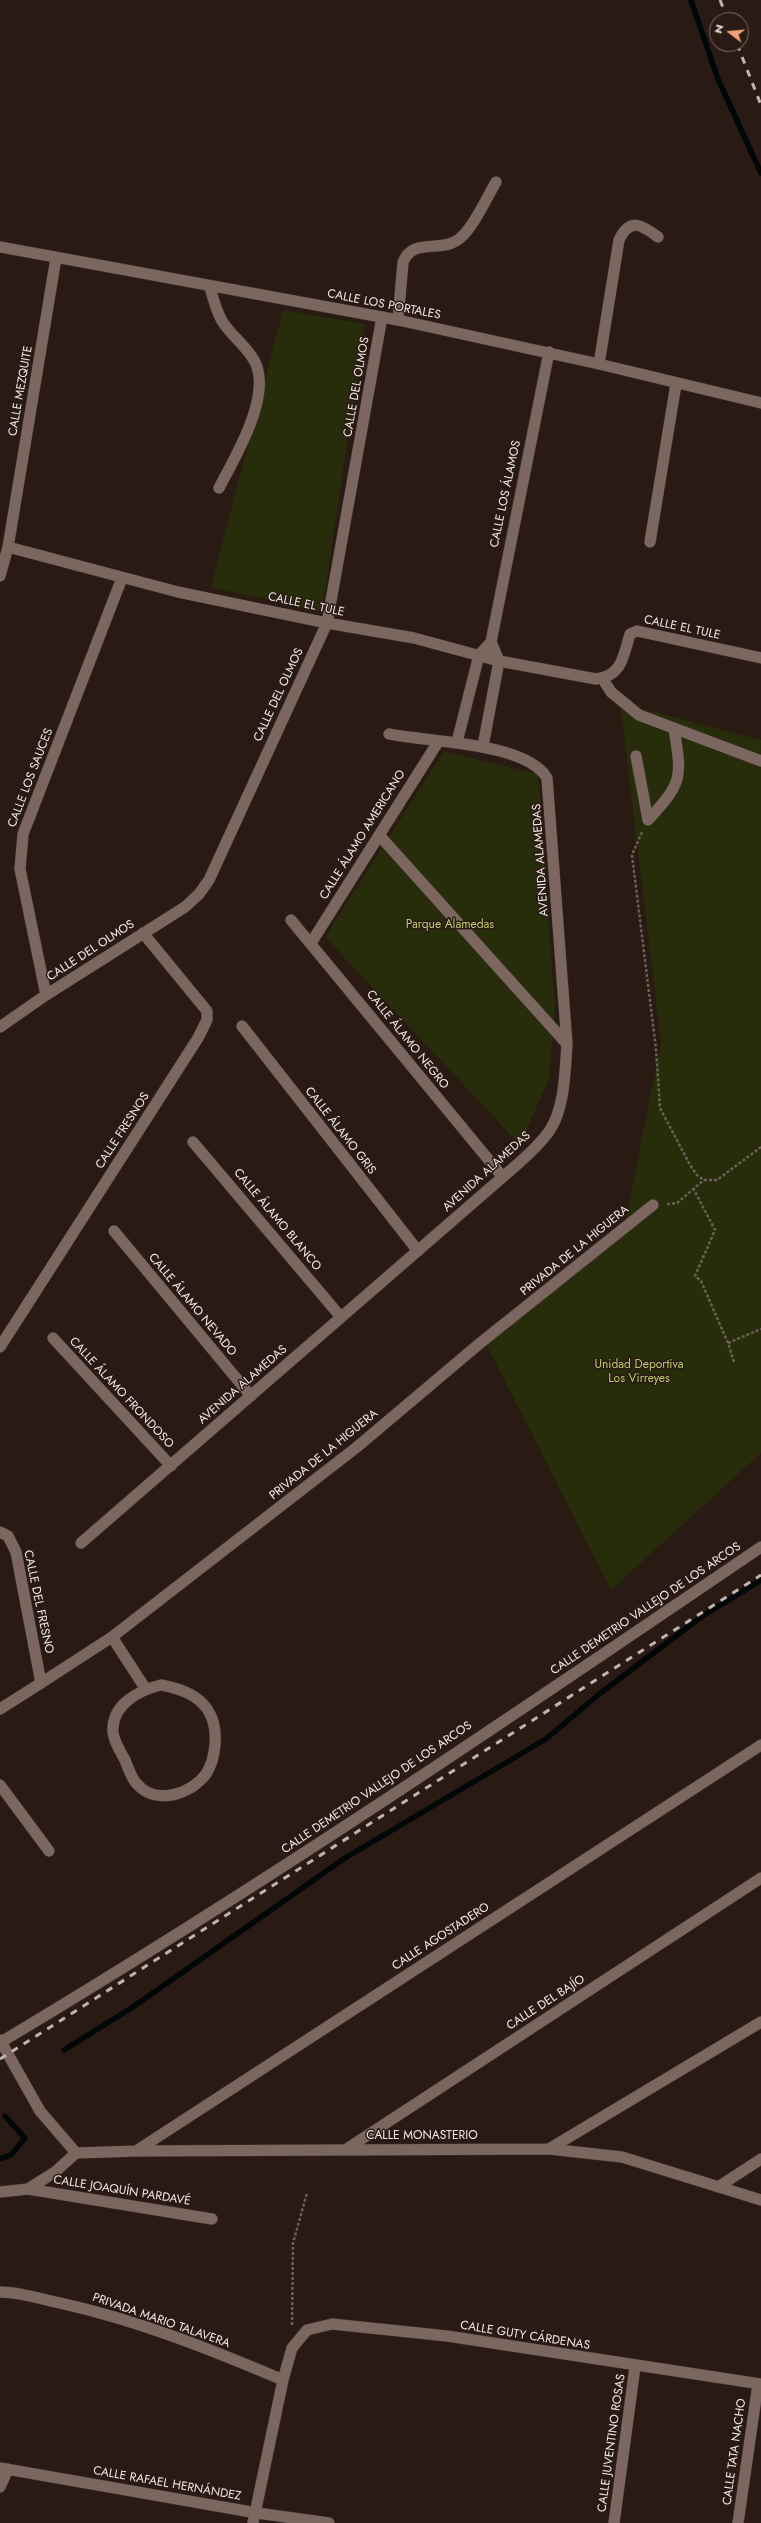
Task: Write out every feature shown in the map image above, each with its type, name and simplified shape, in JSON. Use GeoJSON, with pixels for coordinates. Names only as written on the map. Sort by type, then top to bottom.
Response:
{"type":"FeatureCollection","features":[{"type":"Feature","properties":{"kind":"street"},"geometry":{"type":"LineString","coordinates":[[398,320],[403,262],[406,255],[410,250],[457,241],[467,230],[496,182]]}},
{"type":"Feature","properties":{"kind":"street"},"geometry":{"type":"LineString","coordinates":[[599,364],[619,240],[623,231],[631,225],[643,226],[658,237]]}},
{"type":"Feature","properties":{"kind":"street","name":"CALLE LOS PORTALES"},"geometry":{"type":"LineString","coordinates":[[0,247],[210,287],[398,320],[549,352],[676,384],[761,403]]}},
{"type":"Feature","properties":{"kind":"street","name":"CALLE MEZQUITE"},"geometry":{"type":"LineString","coordinates":[[0,576],[8,547],[56,258]]}},
{"type":"Feature","properties":{"kind":"street"},"geometry":{"type":"LineString","coordinates":[[210,287],[216,308],[223,322],[255,362],[259,377],[254,412],[219,488]]}},
{"type":"Feature","properties":{"kind":"street","name":"CALLE DEL OLMOS"},"geometry":{"type":"LineString","coordinates":[[0,1027],[143,932],[185,907],[199,894],[209,880],[327,623],[382,317]]}},
{"type":"Feature","properties":{"kind":"street","name":"CALLE LOS ÁLAMOS"},"geometry":{"type":"LineString","coordinates":[[491,642],[549,352]]}},
{"type":"Feature","properties":{"kind":"street"},"geometry":{"type":"LineString","coordinates":[[650,542],[676,384]]}},
{"type":"Feature","properties":{"kind":"street","name":"CALLE EL TULE"},"geometry":{"type":"LineString","coordinates":[[8,547],[122,578],[327,623],[414,638],[500,660],[602,678],[608,677],[616,671],[630,634],[636,631],[761,658]]}},
{"type":"Feature","properties":{"kind":"street","name":"CALLE LOS SAUCES"},"geometry":{"type":"LineString","coordinates":[[46,995],[20,870],[23,834],[122,578]]}},
{"type":"Feature","properties":{"kind":"street"},"geometry":{"type":"LineString","coordinates":[[457,742],[479,655],[491,642],[500,660],[483,746]]}},
{"type":"Feature","properties":{"kind":"street"},"geometry":{"type":"LineString","coordinates":[[602,678],[611,692],[639,715],[761,761]]}},
{"type":"Feature","properties":{"kind":"street"},"geometry":{"type":"LineString","coordinates":[[648,820],[677,785],[680,767],[674,728]]}},
{"type":"Feature","properties":{"kind":"street","name":"AVENIDA ALAMEDAS"},"geometry":{"type":"LineString","coordinates":[[81,1543],[251,1396],[340,1316],[418,1251],[536,1147],[551,1129],[559,1106],[564,1079],[567,1044],[547,778],[536,764],[483,746],[457,742],[438,742],[389,734]]}},
{"type":"Feature","properties":{"kind":"street","name":"CALLE ÁLAMO AMERICANO"},"geometry":{"type":"LineString","coordinates":[[311,943],[438,742]]}},
{"type":"Feature","properties":{"kind":"street"},"geometry":{"type":"LineString","coordinates":[[636,756],[648,820]]}},
{"type":"Feature","properties":{"kind":"street"},"geometry":{"type":"LineString","coordinates":[[379,834],[567,1044]]}},
{"type":"Feature","properties":{"kind":"street","name":"CALLE ÁLAMO NEGRO"},"geometry":{"type":"LineString","coordinates":[[291,920],[502,1176]]}},
{"type":"Feature","properties":{"kind":"street","name":"CALLE FRESNOS"},"geometry":{"type":"LineString","coordinates":[[0,1347],[198,1038],[207,1020],[207,1011],[143,932]]}},
{"type":"Feature","properties":{"kind":"street","name":"CALLE ÁLAMO GRIS"},"geometry":{"type":"LineString","coordinates":[[242,1026],[418,1251]]}},
{"type":"Feature","properties":{"kind":"street","name":"CALLE ÁLAMO BLANCO"},"geometry":{"type":"LineString","coordinates":[[193,1142],[340,1316]]}},
{"type":"Feature","properties":{"kind":"street","name":"PRIVADA DE LA HIGUERA"},"geometry":{"type":"LineString","coordinates":[[0,1709],[112,1637],[357,1446],[479,1344],[652,1205]]}},
{"type":"Feature","properties":{"kind":"street","name":"CALLE ÁLAMO NEVADO"},"geometry":{"type":"LineString","coordinates":[[114,1231],[251,1396]]}},
{"type":"Feature","properties":{"kind":"street","name":"CALLE ÁLAMO FRONDOSO"},"geometry":{"type":"LineString","coordinates":[[53,1338],[170,1466]]}},
{"type":"Feature","properties":{"kind":"street","name":"CALLE DEL FRESNO"},"geometry":{"type":"LineString","coordinates":[[0,1532],[8,1536],[16,1552],[41,1683]]}},
{"type":"Feature","properties":{"kind":"street","name":"CALLE DEMETRIO VALLEJO DE LOS ARCOS"},"geometry":{"type":"LineString","coordinates":[[1,2041],[150,1953],[381,1803],[761,1547]]}},
{"type":"Feature","properties":{"kind":"street"},"geometry":{"type":"LineString","coordinates":[[112,1637],[145,1688]]}},
{"type":"Feature","properties":{"kind":"street"},"geometry":{"type":"LineString","coordinates":[[161,1686],[178,1688],[190,1694],[210,1712],[214,1725],[214,1756],[210,1768],[204,1776],[181,1793],[170,1796],[157,1795],[137,1784],[116,1742],[113,1732],[114,1719],[118,1710],[123,1704],[145,1688],[161,1686]]}},
{"type":"Feature","properties":{"kind":"street","name":"CALLE AGOSTADERO"},"geometry":{"type":"LineString","coordinates":[[136,2151],[761,1745]]}},
{"type":"Feature","properties":{"kind":"street"},"geometry":{"type":"LineString","coordinates":[[0,1785],[49,1851]]}},
{"type":"Feature","properties":{"kind":"street","name":"CALLE DEL BAJÍO"},"geometry":{"type":"LineString","coordinates":[[345,2150],[761,1878]]}},
{"type":"Feature","properties":{"kind":"street"},"geometry":{"type":"LineString","coordinates":[[549,2149],[761,2022]]}},
{"type":"Feature","properties":{"kind":"street"},"geometry":{"type":"LineString","coordinates":[[0,2192],[28,2189],[55,2172],[76,2153],[40,2111],[1,2041]]}},
{"type":"Feature","properties":{"kind":"street","name":"CALLE MONASTERIO"},"geometry":{"type":"LineString","coordinates":[[76,2153],[136,2151],[549,2149],[622,2157],[761,2200]]}},
{"type":"Feature","properties":{"kind":"street"},"geometry":{"type":"LineString","coordinates":[[718,2187],[761,2159]]}},
{"type":"Feature","properties":{"kind":"street","name":"CALLE JOAQUÍN PARDAVÉ"},"geometry":{"type":"LineString","coordinates":[[28,2189],[212,2219]]}},
{"type":"Feature","properties":{"kind":"street","name":"PRIVADA MARIO TALAVERA"},"geometry":{"type":"LineString","coordinates":[[0,2292],[28,2296],[79,2307],[150,2328],[201,2345],[283,2380]]}},
{"type":"Feature","properties":{"kind":"street","name":"CALLE GUTY CÁRDENAS"},"geometry":{"type":"LineString","coordinates":[[255,2518],[283,2380],[292,2348],[307,2330],[332,2324],[447,2336],[635,2367],[760,2384]]}},
{"type":"Feature","properties":{"kind":"street","name":"CALLE JUVENTINO ROSAS"},"geometry":{"type":"LineString","coordinates":[[614,2523],[635,2367]]}},
{"type":"Feature","properties":{"kind":"street","name":"CALLE TATA NACHO"},"geometry":{"type":"LineString","coordinates":[[738,2523],[760,2384]]}},
{"type":"Feature","properties":{"kind":"street"},"geometry":{"type":"LineString","coordinates":[[0,2487],[4,2469]]}},
{"type":"Feature","properties":{"kind":"street","name":"CALLE RAFAEL HERNÁNDEZ"},"geometry":{"type":"LineString","coordinates":[[4,2469],[255,2518],[329,2523]]}},
{"type":"Feature","properties":{"kind":"path"},"geometry":{"type":"LineString","coordinates":[[648,820],[632,855],[656,1049],[660,1108],[690,1165],[697,1175],[704,1180],[717,1180],[761,1147]]}},
{"type":"Feature","properties":{"kind":"path"},"geometry":{"type":"LineString","coordinates":[[652,1205],[677,1203],[704,1180]]}},
{"type":"Feature","properties":{"kind":"path"},"geometry":{"type":"LineString","coordinates":[[693,1188],[715,1230],[695,1276],[702,1280],[728,1343],[734,1362]]}},
{"type":"Feature","properties":{"kind":"path"},"geometry":{"type":"LineString","coordinates":[[728,1343],[761,1330]]}},
{"type":"Feature","properties":{"kind":"path"},"geometry":{"type":"LineString","coordinates":[[756,1331],[761,1334]]}},
{"type":"Feature","properties":{"kind":"path"},"geometry":{"type":"LineString","coordinates":[[292,2348],[293,2243],[307,2193]]}},
{"type":"Feature","properties":{"kind":"green space"},"geometry":{"type":"Polygon","coordinates":[[[283,310],[365,324],[322,612],[211,587],[283,310]]]}},
{"type":"Feature","properties":{"kind":"green space","name":"Unidad Deportiva Los Virreyes"},"geometry":{"type":"Polygon","coordinates":[[[620,703],[761,740],[761,1453],[611,1590],[483,1338],[624,1229],[661,1042],[620,703]]]}},
{"type":"Feature","properties":{"kind":"green space","name":"Parque Alamedas"},"geometry":{"type":"Polygon","coordinates":[[[444,751],[538,774],[555,1010],[549,1079],[520,1145],[325,937],[444,751]]]}},
{"type":"Feature","properties":{"kind":"waterway"},"geometry":{"type":"LineString","coordinates":[[691,0],[718,79],[761,173]]}},
{"type":"Feature","properties":{"kind":"waterway"},"geometry":{"type":"LineString","coordinates":[[64,2050],[133,2007],[345,1858],[546,1739],[598,1695],[701,1617],[761,1580]]}},
{"type":"Feature","properties":{"kind":"waterway"},"geometry":{"type":"LineString","coordinates":[[0,2159],[11,2155],[25,2138],[5,2116]]}},
{"type":"Feature","properties":{"kind":"railway"},"geometry":{"type":"LineString","coordinates":[[720,0],[725,12]]}},
{"type":"Feature","properties":{"kind":"railway"},"geometry":{"type":"LineString","coordinates":[[740,52],[761,105]]}},
{"type":"Feature","properties":{"kind":"railway"},"geometry":{"type":"LineString","coordinates":[[0,2059],[761,1575]]}}]}
